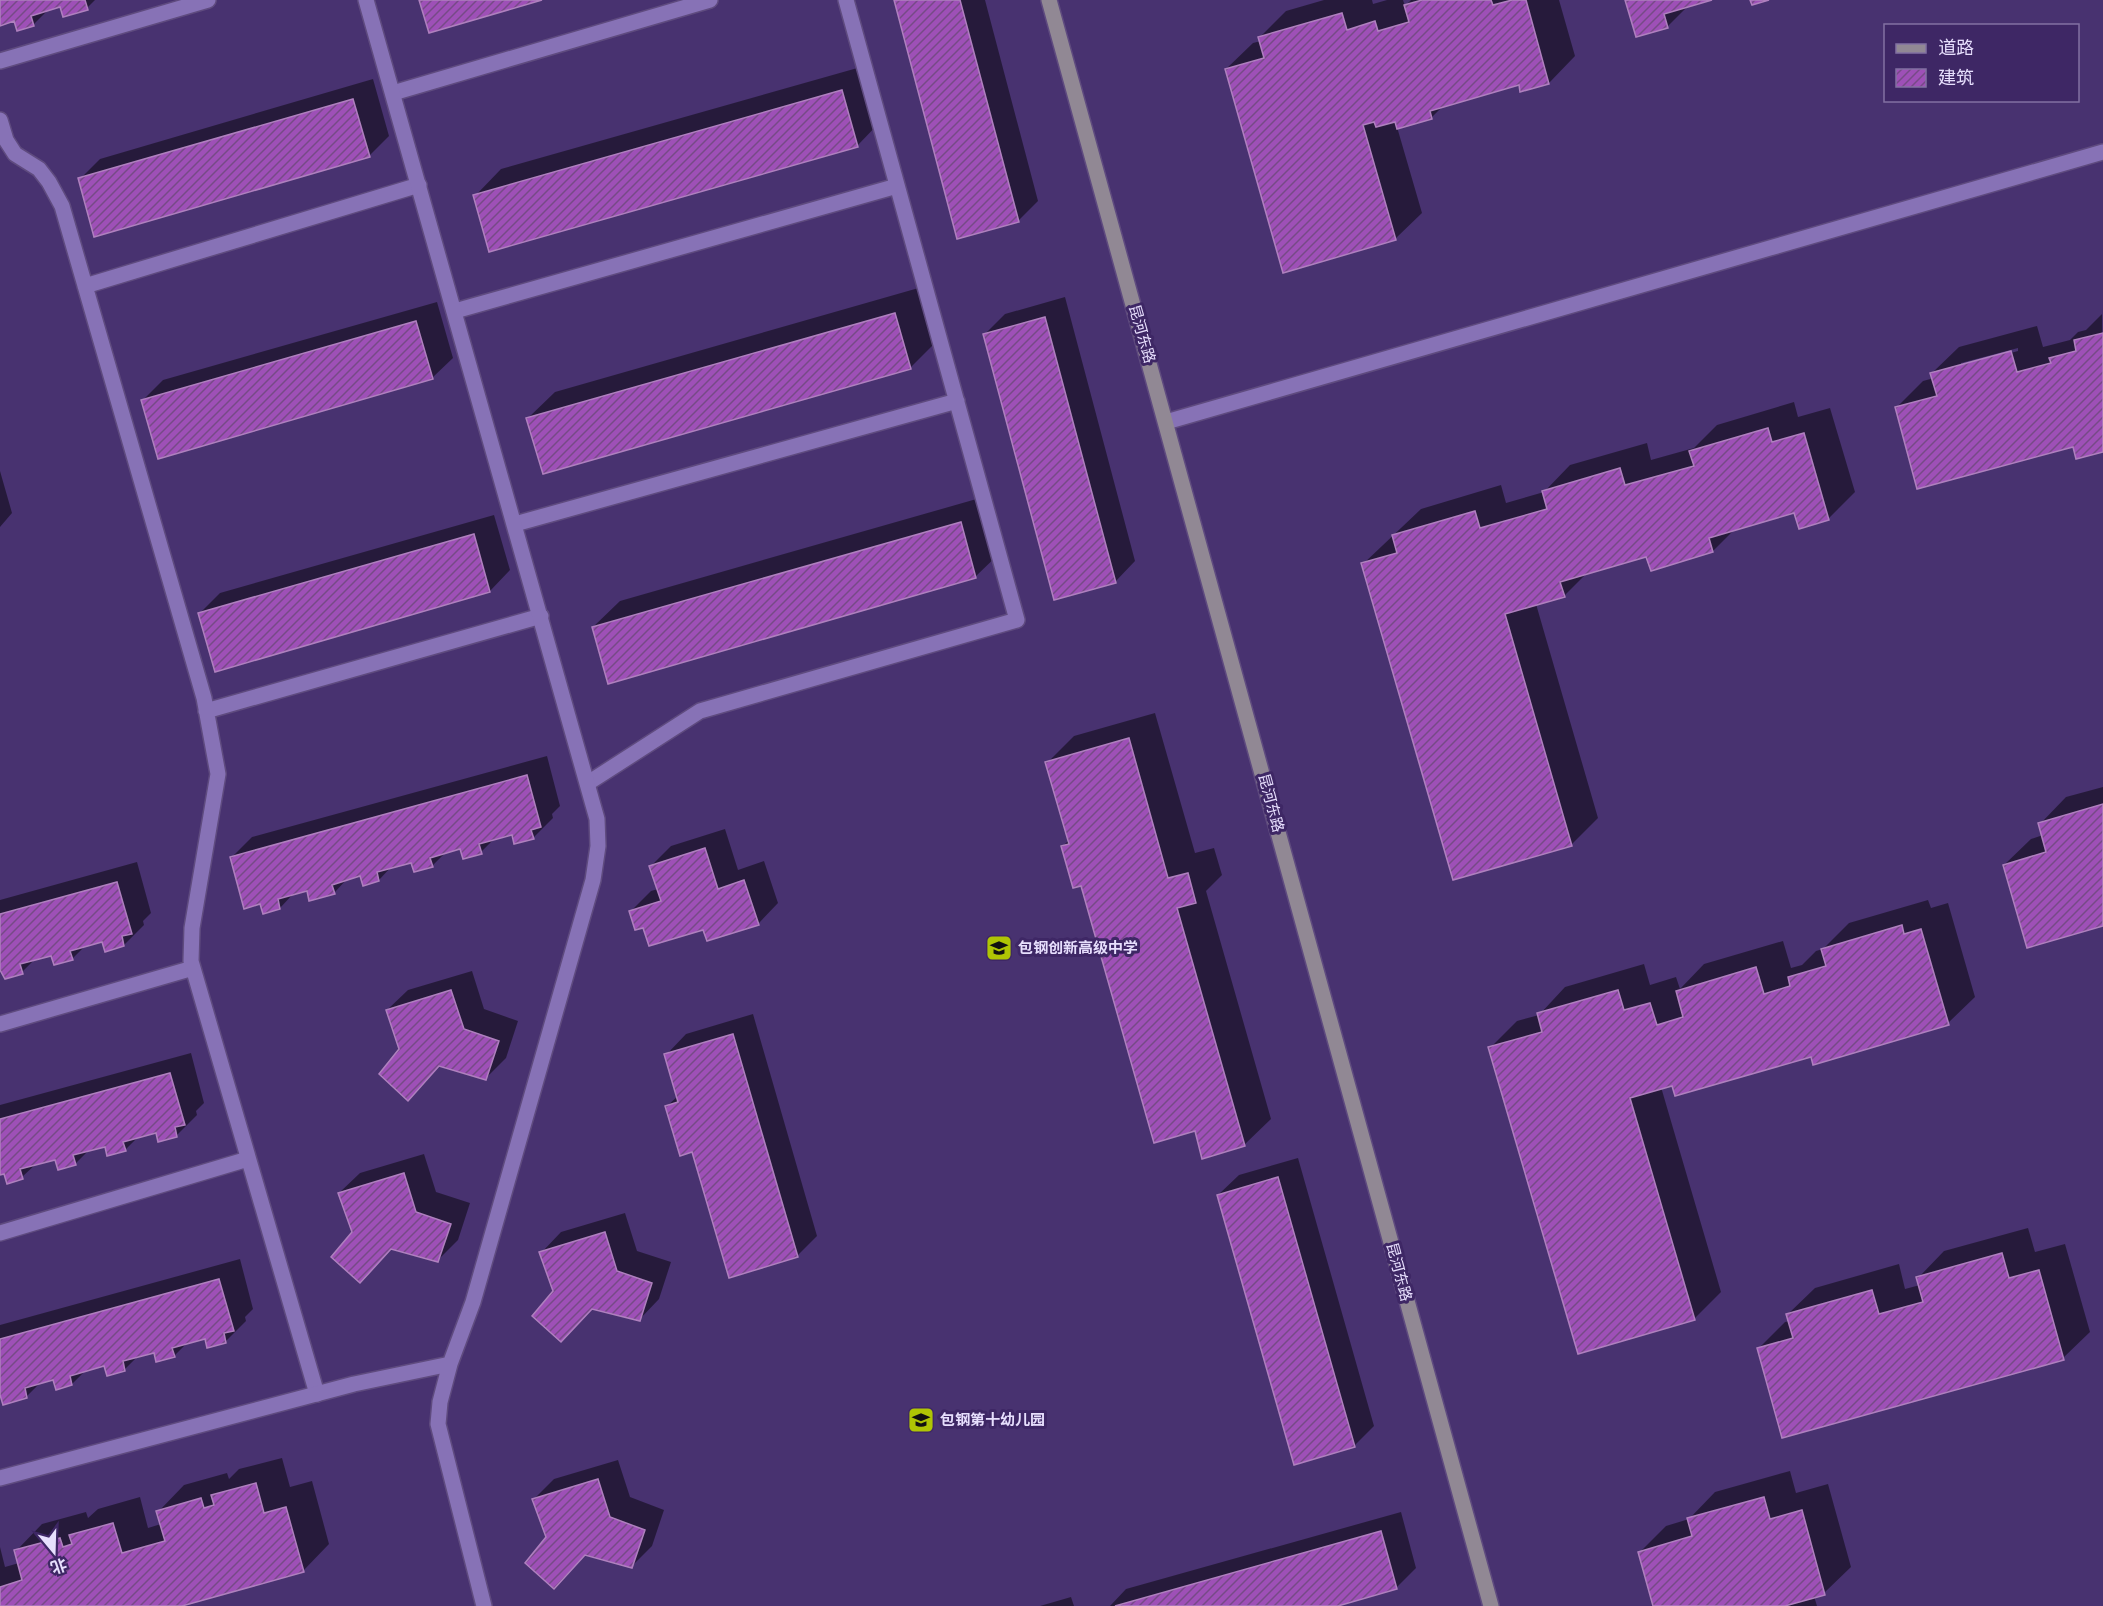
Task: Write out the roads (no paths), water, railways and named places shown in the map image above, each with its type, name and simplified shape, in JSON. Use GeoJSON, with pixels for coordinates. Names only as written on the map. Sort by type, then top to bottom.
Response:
{"type":"FeatureCollection","features":[{"type":"Feature","properties":{"kind":"street"},"geometry":{"type":"LineString","coordinates":[[0,61],[208,0]]}},
{"type":"Feature","properties":{"kind":"street"},"geometry":{"type":"LineString","coordinates":[[366,0],[597,819],[598,837],[593,880],[474,1302],[450,1364],[440,1402],[438,1424],[484,1606]]}},
{"type":"Feature","properties":{"kind":"street"},"geometry":{"type":"LineString","coordinates":[[393,93],[710,0]]}},
{"type":"Feature","properties":{"kind":"street"},"geometry":{"type":"LineString","coordinates":[[588,783],[700,711],[1017,620],[846,0]]}},
{"type":"Feature","properties":{"kind":"street","name":"昆河东路"},"geometry":{"type":"LineString","coordinates":[[1049,0],[1491,1606]]}},
{"type":"Feature","properties":{"kind":"street"},"geometry":{"type":"LineString","coordinates":[[0,120],[6,140],[15,154],[39,169],[58,198],[206,711],[218,774],[192,928],[193,968],[317,1394]]}},
{"type":"Feature","properties":{"kind":"street"},"geometry":{"type":"LineString","coordinates":[[1166,422],[2103,152]]}},
{"type":"Feature","properties":{"kind":"street"},"geometry":{"type":"LineString","coordinates":[[85,286],[418,184]]}},
{"type":"Feature","properties":{"kind":"street"},"geometry":{"type":"LineString","coordinates":[[455,311],[897,186]]}},
{"type":"Feature","properties":{"kind":"street"},"geometry":{"type":"LineString","coordinates":[[515,524],[957,401]]}},
{"type":"Feature","properties":{"kind":"street"},"geometry":{"type":"LineString","coordinates":[[206,711],[541,616]]}},
{"type":"Feature","properties":{"kind":"street"},"geometry":{"type":"LineString","coordinates":[[0,1023],[193,968]]}},
{"type":"Feature","properties":{"kind":"street"},"geometry":{"type":"LineString","coordinates":[[0,1233],[248,1159]]}},
{"type":"Feature","properties":{"kind":"street"},"geometry":{"type":"LineString","coordinates":[[0,1478],[317,1394],[450,1364]]}},
{"type":"Feature","properties":{"kind":"place","name":"包钢创新高级中学"},"geometry":{"type":"Point","coordinates":[999,948]}},
{"type":"Feature","properties":{"kind":"place","name":"包钢第十幼儿园"},"geometry":{"type":"Point","coordinates":[921,1420]}}]}
